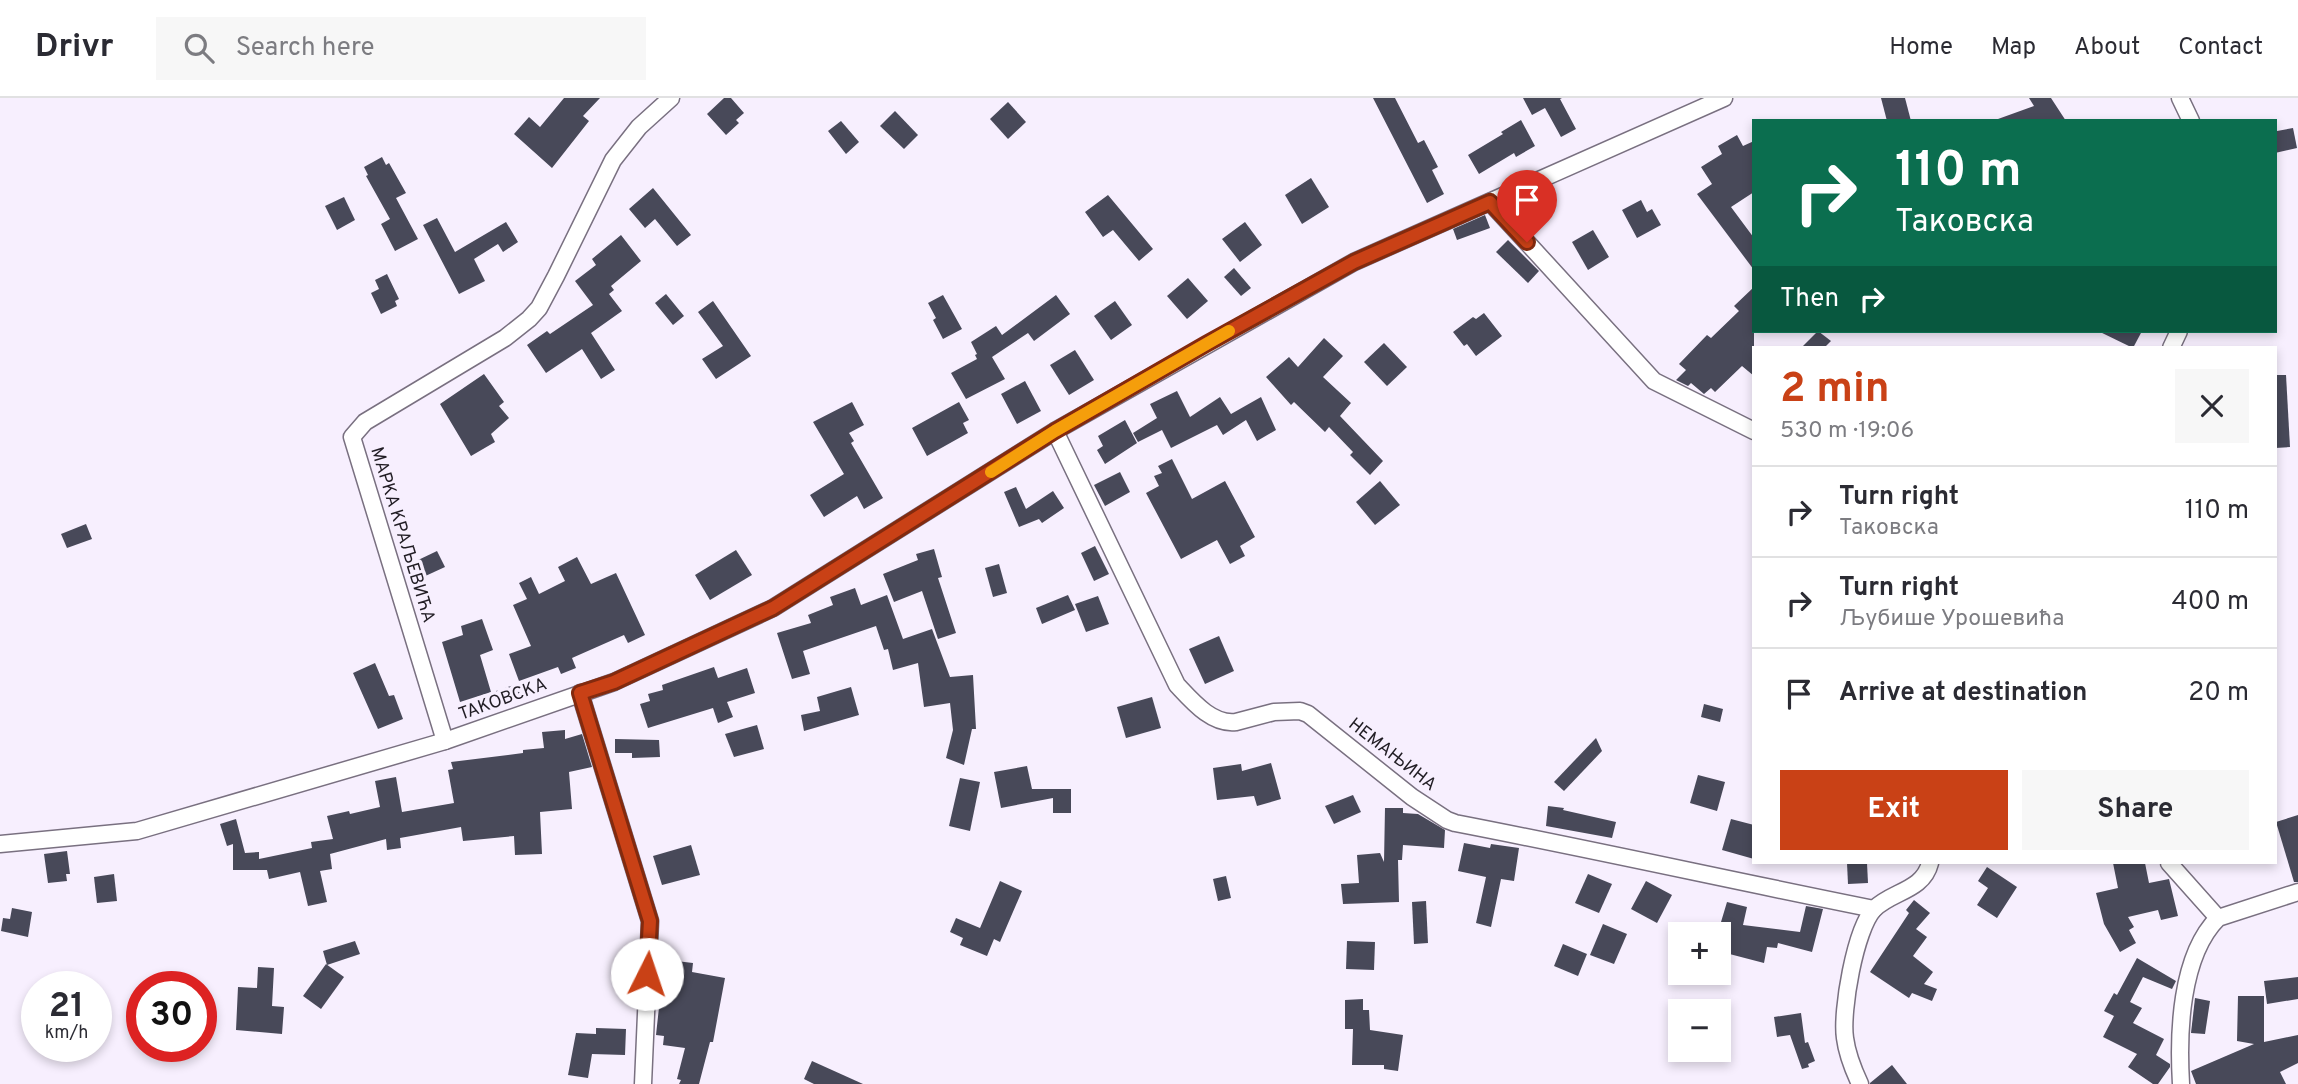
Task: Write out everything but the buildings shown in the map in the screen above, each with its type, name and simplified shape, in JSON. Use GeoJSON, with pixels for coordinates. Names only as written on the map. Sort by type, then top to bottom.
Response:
{"type":"FeatureCollection","features":[{"type":"Feature","properties":{"kind":"street","name":"МАРКА КРАЉЕВИЋА"},"geometry":{"type":"LineString","coordinates":[[446,741],[352,437],[365,422],[505,338],[529,320],[539,308],[556,276],[617,153],[639,127],[671,98]]}},
{"type":"Feature","properties":{"kind":"street","name":"ТАКОВСКА"},"geometry":{"type":"LineString","coordinates":[[0,844],[136,831],[446,741],[614,682],[773,608],[1055,431],[1354,262],[1724,98]]}},
{"type":"Feature","properties":{"kind":"street"},"geometry":{"type":"LineString","coordinates":[[2180,98],[2190,119]]}},
{"type":"Feature","properties":{"kind":"street"},"geometry":{"type":"LineString","coordinates":[[1490,202],[1654,381],[1752,430]]}},
{"type":"Feature","properties":{"kind":"street","name":"НЕМАЊИНА"},"geometry":{"type":"LineString","coordinates":[[1055,431],[1177,685],[1196,705],[1212,716],[1229,723],[1281,711],[1308,714],[1412,797],[1447,821],[1874,909]]}},
{"type":"Feature","properties":{"kind":"street"},"geometry":{"type":"LineString","coordinates":[[580,693],[650,921],[643,1084]]}},
{"type":"Feature","properties":{"kind":"street"},"geometry":{"type":"LineString","coordinates":[[1860,1084],[1847,1052],[1844,1016],[1858,942],[1874,909],[1917,884],[1928,871],[1930,864]]}},
{"type":"Feature","properties":{"kind":"street"},"geometry":{"type":"LineString","coordinates":[[2170,864],[2218,918]]}},
{"type":"Feature","properties":{"kind":"street"},"geometry":{"type":"LineString","coordinates":[[2181,1084],[2179,1039],[2188,984],[2201,941],[2218,918],[2298,892]]}},
{"type":"Feature","properties":{"kind":"slow traffic"},"geometry":{"type":"LineString","coordinates":[[991,472],[1055,431],[1229,331]]}},
{"type":"Feature","properties":{"kind":"route"},"geometry":{"type":"LineString","coordinates":[[647,974],[650,921],[580,693],[614,682],[773,608],[1055,431],[1354,262],[1490,202],[1527,242]]}}]}
